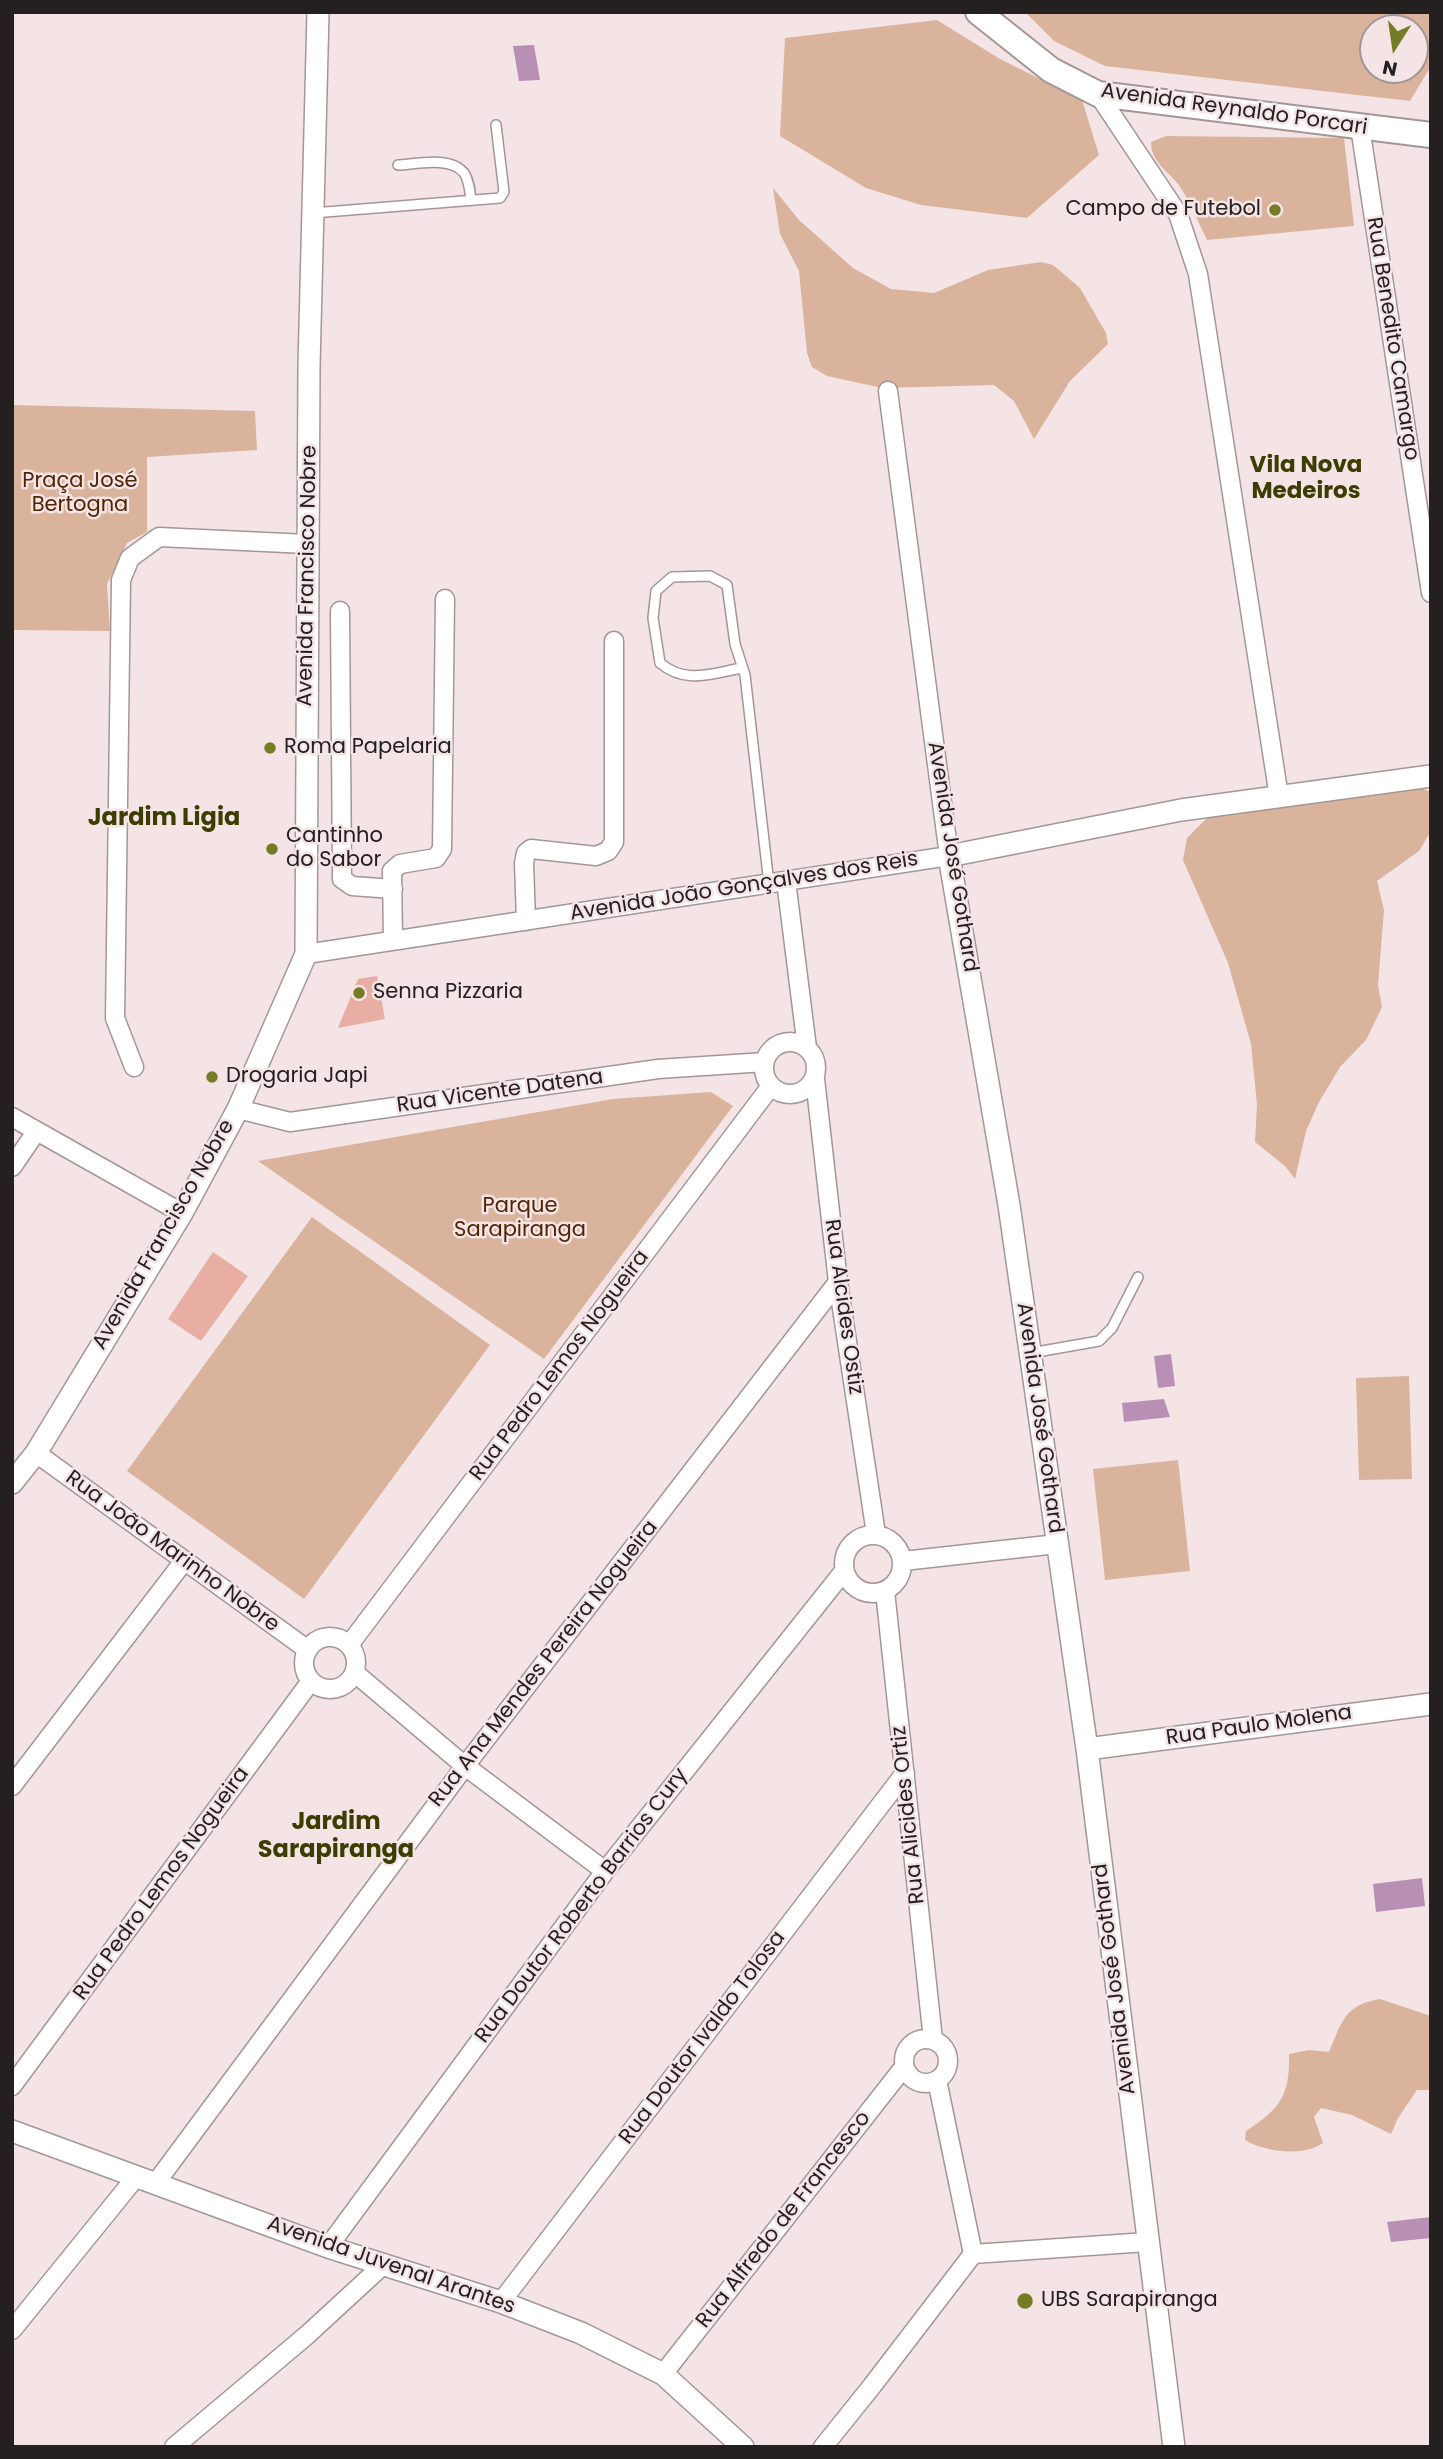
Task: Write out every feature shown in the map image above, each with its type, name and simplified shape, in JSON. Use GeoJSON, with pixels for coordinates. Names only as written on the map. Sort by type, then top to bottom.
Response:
{"type":"FeatureCollection","features":[{"type":"Feature","properties":{"kind":"main road","name":"Avenida Reynaldo Porcari"},"geometry":{"type":"LineString","coordinates":[[978,12],[1051,70],[1098,94],[1431,135]]}},
{"type":"Feature","properties":{"kind":"street","name":"Avenida Francisco Nobre"},"geometry":{"type":"LineString","coordinates":[[12,1483],[36,1453],[182,1213],[238,1109],[306,954],[307,544],[318,12]]}},
{"type":"Feature","properties":{"kind":"street"},"geometry":{"type":"LineString","coordinates":[[1098,94],[1178,214],[1198,274],[1279,797]]}},
{"type":"Feature","properties":{"kind":"street","name":"Rua Benedito Camargo"},"geometry":{"type":"LineString","coordinates":[[1360,127],[1431,593]]}},
{"type":"Feature","properties":{"kind":"street","name":"Avenida José Gothard"},"geometry":{"type":"LineString","coordinates":[[888,391],[949,856],[1009,1205],[1087,1749],[1174,2447]]}},
{"type":"Feature","properties":{"kind":"street"},"geometry":{"type":"LineString","coordinates":[[134,1067],[115,1018],[121,580],[130,558],[159,537],[307,544]]}},
{"type":"Feature","properties":{"kind":"street"},"geometry":{"type":"LineString","coordinates":[[393,941],[392,871],[400,864],[436,858],[442,849],[445,599]]}},
{"type":"Feature","properties":{"kind":"street"},"geometry":{"type":"LineString","coordinates":[[340,611],[342,879],[352,886],[393,889]]}},
{"type":"Feature","properties":{"kind":"street"},"geometry":{"type":"LineString","coordinates":[[526,921],[526,853],[531,849],[596,856],[608,851],[614,842],[614,641]]}},
{"type":"Feature","properties":{"kind":"street","name":"Avenida João Gonçalves dos Reis"},"geometry":{"type":"LineString","coordinates":[[306,954],[949,856],[1181,810],[1431,776]]}},
{"type":"Feature","properties":{"kind":"street"},"geometry":{"type":"LineString","coordinates":[[777,883],[807,1048],[816,1062],[815,1079],[810,1086],[795,1094],[786,1094],[771,1086],[764,1070],[765,1062],[774,1047],[782,1043],[799,1043],[807,1048]]}},
{"type":"Feature","properties":{"kind":"street","name":"Rua Vicente Datena"},"geometry":{"type":"LineString","coordinates":[[238,1109],[290,1122],[658,1069],[765,1062]]}},
{"type":"Feature","properties":{"kind":"street","name":"Rua Alcides Ostiz"},"geometry":{"type":"LineString","coordinates":[[815,1079],[838,1282],[876,1534]]}},
{"type":"Feature","properties":{"kind":"street","name":"Rua Pedro Lemos Nogueira"},"geometry":{"type":"LineString","coordinates":[[349,1646],[771,1086]]}},
{"type":"Feature","properties":{"kind":"street"},"geometry":{"type":"LineString","coordinates":[[12,1117],[182,1213]]}},
{"type":"Feature","properties":{"kind":"street"},"geometry":{"type":"LineString","coordinates":[[12,1167],[36,1132]]}},
{"type":"Feature","properties":{"kind":"street","name":"Rua Ana Mendes Pereira Nogueira"},"geometry":{"type":"LineString","coordinates":[[12,2330],[146,2181],[838,1282]]}},
{"type":"Feature","properties":{"kind":"street","name":"Rua João Marinho Nobre"},"geometry":{"type":"LineString","coordinates":[[36,1453],[308,1650]]}},
{"type":"Feature","properties":{"kind":"street"},"geometry":{"type":"LineString","coordinates":[[876,1534],[894,1543],[903,1561],[899,1579],[885,1591],[875,1594],[865,1592],[849,1581],[843,1562],[850,1545],[867,1535],[876,1534]]}},
{"type":"Feature","properties":{"kind":"street"},"geometry":{"type":"LineString","coordinates":[[903,1561],[1057,1544]]}},
{"type":"Feature","properties":{"kind":"street"},"geometry":{"type":"LineString","coordinates":[[12,1786],[184,1561]]}},
{"type":"Feature","properties":{"kind":"street","name":"Rua Doutor Roberto Barrios Cury"},"geometry":{"type":"LineString","coordinates":[[328,2247],[605,1871],[844,1571]]}},
{"type":"Feature","properties":{"kind":"street","name":"Rua Alicides Ortiz"},"geometry":{"type":"LineString","coordinates":[[885,1591],[933,2040]]}},
{"type":"Feature","properties":{"kind":"street"},"geometry":{"type":"LineString","coordinates":[[329,1637],[338,1638],[349,1646],[355,1656],[355,1673],[350,1681],[335,1689],[326,1689],[312,1681],[304,1666],[308,1650],[320,1639],[329,1637]]}},
{"type":"Feature","properties":{"kind":"street"},"geometry":{"type":"LineString","coordinates":[[355,1673],[465,1766],[605,1871]]}},
{"type":"Feature","properties":{"kind":"street","name":"Rua Pedro Lemos Nogueira"},"geometry":{"type":"LineString","coordinates":[[12,2086],[312,1681]]}},
{"type":"Feature","properties":{"kind":"street","name":"Rua Paulo Molena"},"geometry":{"type":"LineString","coordinates":[[1087,1749],[1431,1703]]}},
{"type":"Feature","properties":{"kind":"street","name":"Rua Doutor Ivaldo Tolosa"},"geometry":{"type":"LineString","coordinates":[[501,2302],[905,1773]]}},
{"type":"Feature","properties":{"kind":"street"},"geometry":{"type":"LineString","coordinates":[[933,2040],[944,2049],[948,2062],[943,2075],[937,2080],[919,2081],[904,2067],[906,2054],[913,2043],[933,2040]]}},
{"type":"Feature","properties":{"kind":"street","name":"Rua Alfredo de Francesco"},"geometry":{"type":"LineString","coordinates":[[663,2374],[904,2067]]}},
{"type":"Feature","properties":{"kind":"street"},"geometry":{"type":"LineString","coordinates":[[823,2447],[973,2253],[937,2080]]}},
{"type":"Feature","properties":{"kind":"street","name":"Avenida Juvenal Arantes"},"geometry":{"type":"LineString","coordinates":[[12,2131],[328,2247],[501,2302],[581,2333],[663,2374],[743,2447]]}},
{"type":"Feature","properties":{"kind":"street"},"geometry":{"type":"LineString","coordinates":[[973,2253],[1147,2242]]}},
{"type":"Feature","properties":{"kind":"street"},"geometry":{"type":"LineString","coordinates":[[174,2447],[307,2335],[382,2266]]}},
{"type":"Feature","properties":{"kind":"lane"},"geometry":{"type":"LineString","coordinates":[[313,213],[500,198],[504,192],[496,125]]}},
{"type":"Feature","properties":{"kind":"lane"},"geometry":{"type":"LineString","coordinates":[[398,165],[444,163],[458,168],[465,174],[471,200]]}},
{"type":"Feature","properties":{"kind":"lane"},"geometry":{"type":"LineString","coordinates":[[742,668],[688,678],[669,671],[660,663],[653,618],[656,591],[672,577],[710,576],[727,585],[735,644],[742,668],[777,883]]}},
{"type":"Feature","properties":{"kind":"lane"},"geometry":{"type":"LineString","coordinates":[[1031,1353],[1100,1341],[1112,1328],[1138,1277]]}},
{"type":"Feature","properties":{"kind":"green space"},"geometry":{"type":"Polygon","coordinates":[[[1025,12],[1431,12],[1429,69],[1429,14],[1359,14],[1359,84],[1420,84],[1410,101],[1105,66],[1054,41],[1025,12]]]}},
{"type":"Feature","properties":{"kind":"green space"},"geometry":{"type":"Polygon","coordinates":[[[937,20],[1000,59],[1082,100],[1099,155],[1027,218],[921,205],[866,188],[780,136],[785,38],[937,20]]]}},
{"type":"Feature","properties":{"kind":"green space"},"geometry":{"type":"Polygon","coordinates":[[[1166,136],[1344,138],[1354,226],[1207,240],[1182,190],[1154,155],[1151,142],[1166,136]]]}},
{"type":"Feature","properties":{"kind":"green space"},"geometry":{"type":"Polygon","coordinates":[[[773,188],[799,220],[853,268],[891,289],[934,293],[988,270],[1041,262],[1053,265],[1080,288],[1106,333],[1108,344],[1070,381],[1034,439],[1014,401],[994,385],[882,388],[827,376],[812,367],[807,353],[799,271],[780,234],[773,188]]]}},
{"type":"Feature","properties":{"kind":"green space","name":"Praça José Bertogna"},"geometry":{"type":"Polygon","coordinates":[[[12,405],[255,411],[257,450],[147,457],[147,532],[127,543],[107,584],[110,631],[13,630],[12,405]]]}},
{"type":"Feature","properties":{"kind":"green space"},"geometry":{"type":"Polygon","coordinates":[[[1374,784],[1421,788],[1431,792],[1431,831],[1419,851],[1377,881],[1384,910],[1378,985],[1382,1007],[1366,1040],[1340,1067],[1319,1102],[1306,1131],[1295,1179],[1285,1166],[1255,1142],[1257,1105],[1251,1044],[1228,963],[1183,860],[1187,838],[1209,816],[1374,784]]]}},
{"type":"Feature","properties":{"kind":"green space","name":"Parque Sarapiranga"},"geometry":{"type":"Polygon","coordinates":[[[711,1092],[733,1106],[544,1359],[258,1161],[613,1099],[711,1092]]]}},
{"type":"Feature","properties":{"kind":"green space"},"geometry":{"type":"Polygon","coordinates":[[[312,1217],[490,1345],[304,1599],[127,1471],[312,1217]]]}},
{"type":"Feature","properties":{"kind":"green space"},"geometry":{"type":"Polygon","coordinates":[[[1409,1376],[1412,1479],[1359,1480],[1356,1378],[1409,1376]]]}},
{"type":"Feature","properties":{"kind":"green space"},"geometry":{"type":"Polygon","coordinates":[[[1178,1460],[1190,1571],[1105,1580],[1093,1469],[1178,1460]]]}},
{"type":"Feature","properties":{"kind":"green space"},"geometry":{"type":"Polygon","coordinates":[[[1380,1999],[1431,2016],[1431,2090],[1417,2090],[1398,2118],[1391,2134],[1352,2115],[1321,2108],[1314,2117],[1323,2143],[1315,2147],[1295,2151],[1273,2150],[1245,2140],[1246,2131],[1267,2116],[1281,2100],[1287,2081],[1289,2054],[1309,2050],[1329,2052],[1341,2024],[1351,2010],[1380,1999]]]}},
{"type":"Feature","properties":{"kind":"shaded area"},"geometry":{"type":"Polygon","coordinates":[[[534,45],[540,80],[519,81],[513,46],[534,45]]]}},
{"type":"Feature","properties":{"kind":"shaded area"},"geometry":{"type":"Polygon","coordinates":[[[1171,1354],[1175,1386],[1158,1388],[1154,1356],[1171,1354]]]}},
{"type":"Feature","properties":{"kind":"shaded area"},"geometry":{"type":"Polygon","coordinates":[[[1164,1399],[1170,1417],[1124,1422],[1122,1403],[1164,1399]]]}},
{"type":"Feature","properties":{"kind":"shaded area"},"geometry":{"type":"Polygon","coordinates":[[[1422,1878],[1425,1906],[1376,1912],[1373,1884],[1422,1878]]]}},
{"type":"Feature","properties":{"kind":"shaded area"},"geometry":{"type":"Polygon","coordinates":[[[1431,2217],[1431,2238],[1391,2242],[1387,2222],[1431,2217]]]}},
{"type":"Feature","properties":{"kind":"building"},"geometry":{"type":"Polygon","coordinates":[[[377,976],[385,1019],[338,1028],[358,979],[377,976]]]}},
{"type":"Feature","properties":{"kind":"building"},"geometry":{"type":"Polygon","coordinates":[[[213,1252],[248,1276],[201,1341],[168,1319],[213,1252]]]}},
{"type":"Feature","properties":{"kind":"place","name":"Campo de Futebol"},"geometry":{"type":"Point","coordinates":[1275,210]}},
{"type":"Feature","properties":{"kind":"place","name":"Roma Papelaria"},"geometry":{"type":"Point","coordinates":[270,748]}},
{"type":"Feature","properties":{"kind":"place","name":"Cantinho do Sabor"},"geometry":{"type":"Point","coordinates":[272,849]}},
{"type":"Feature","properties":{"kind":"place","name":"Senna Pizzaria"},"geometry":{"type":"Point","coordinates":[359,993]}},
{"type":"Feature","properties":{"kind":"place","name":"Drogaria Japi"},"geometry":{"type":"Point","coordinates":[212,1077]}},
{"type":"Feature","properties":{"kind":"place","name":"UBS Sarapiranga"},"geometry":{"type":"Point","coordinates":[1025,2301]}},
{"type":"Feature","properties":{"kind":"district","name":"Vila Nova Medeiros"},"geometry":{"type":"Point","coordinates":[1306,479]}},
{"type":"Feature","properties":{"kind":"district","name":"Jardim Ligia"},"geometry":{"type":"Point","coordinates":[164,819]}},
{"type":"Feature","properties":{"kind":"district","name":"Jardim Sarapiranga"},"geometry":{"type":"Point","coordinates":[336,1837]}}]}
